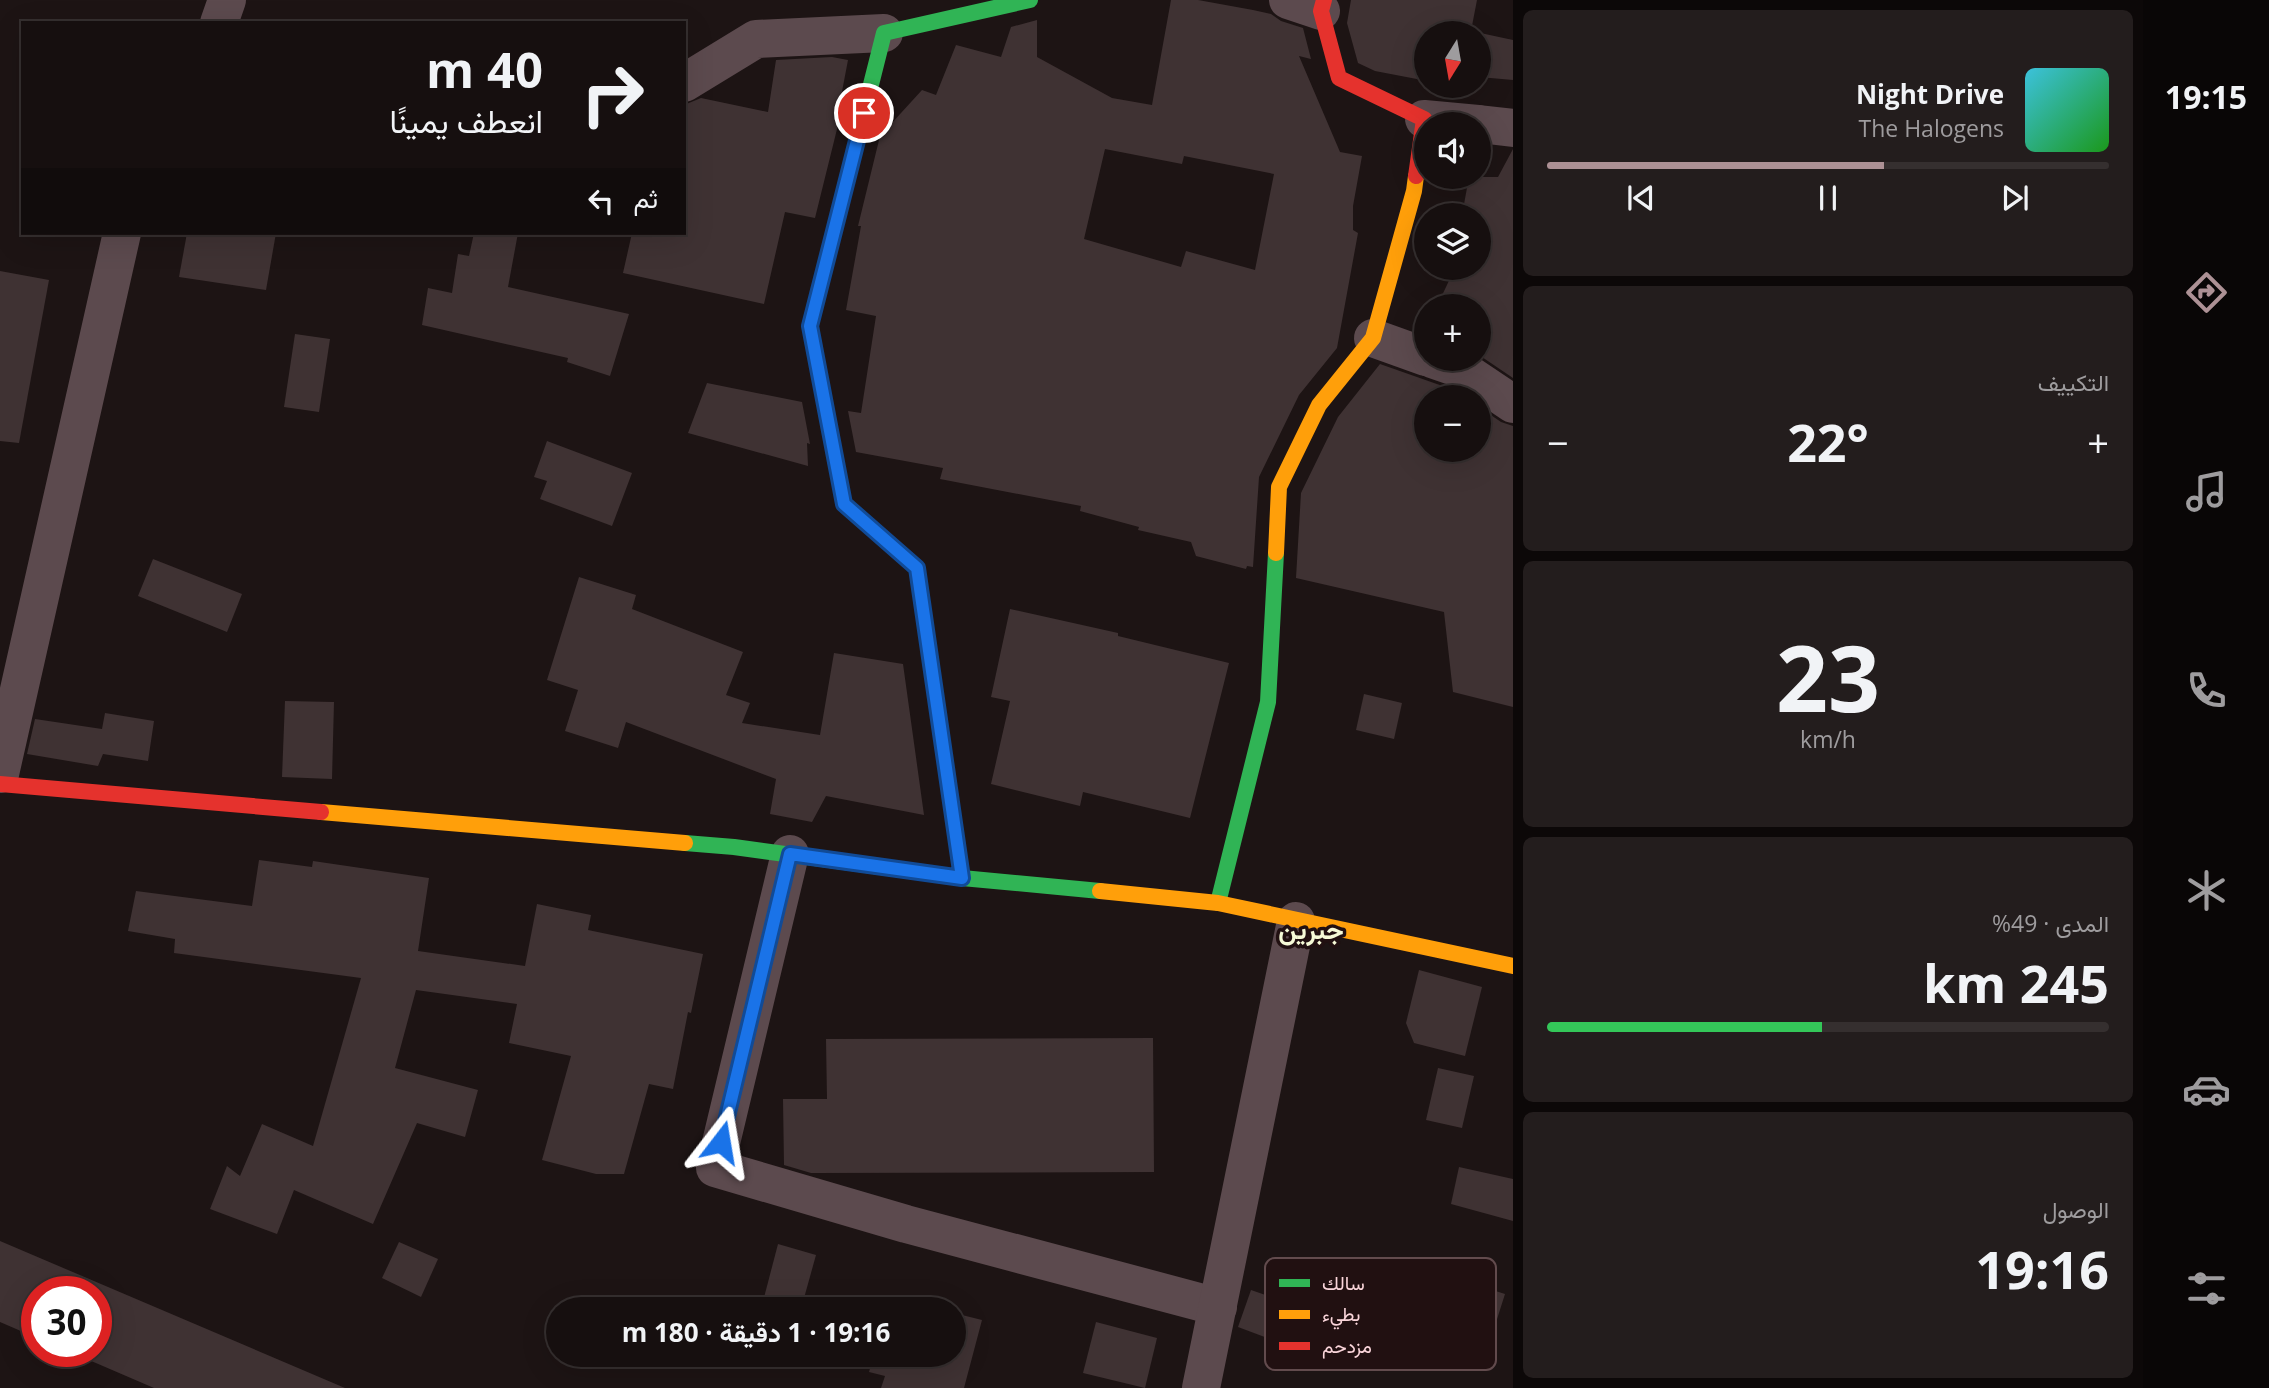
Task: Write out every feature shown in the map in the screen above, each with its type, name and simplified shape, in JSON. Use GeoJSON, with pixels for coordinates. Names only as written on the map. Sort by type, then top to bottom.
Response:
{"type":"FeatureCollection","features":[{"type":"Feature","properties":{"kind":"street"},"geometry":{"type":"LineString","coordinates":[[220,21],[226,0]]}},
{"type":"Feature","properties":{"kind":"street"},"geometry":{"type":"LineString","coordinates":[[686,82],[756,39],[884,33],[1030,0]]}},
{"type":"Feature","properties":{"kind":"street"},"geometry":{"type":"LineString","coordinates":[[1311,4],[1339,78],[1414,114]]}},
{"type":"Feature","properties":{"kind":"street"},"geometry":{"type":"LineString","coordinates":[[884,33],[810,326],[844,504],[917,568],[962,878]]}},
{"type":"Feature","properties":{"kind":"street"},"geometry":{"type":"LineString","coordinates":[[1491,125],[1513,128]]}},
{"type":"Feature","properties":{"kind":"street"},"geometry":{"type":"LineString","coordinates":[[1219,903],[1268,702],[1279,487],[1319,405],[1373,338],[1414,189]]}},
{"type":"Feature","properties":{"kind":"street"},"geometry":{"type":"LineString","coordinates":[[0,774],[122,235]]}},
{"type":"Feature","properties":{"kind":"street"},"geometry":{"type":"LineString","coordinates":[[1373,338],[1414,353]]}},
{"type":"Feature","properties":{"kind":"street"},"geometry":{"type":"LineString","coordinates":[[1464,371],[1513,404]]}},
{"type":"Feature","properties":{"kind":"street"},"geometry":{"type":"LineString","coordinates":[[0,784],[734,847],[962,878],[1219,903],[1513,966]]}},
{"type":"Feature","properties":{"kind":"street"},"geometry":{"type":"LineString","coordinates":[[790,854],[715,1168],[906,1224],[1218,1307]]}},
{"type":"Feature","properties":{"kind":"street"},"geometry":{"type":"LineString","coordinates":[[1201,1388],[1296,920]]}},
{"type":"Feature","properties":{"kind":"building"},"geometry":{"type":"Polygon","coordinates":[[[1171,0],[1198,0],[1271,14],[1281,21],[1303,28],[1311,59],[1299,56],[1340,152],[1362,156],[1353,206],[1353,230],[1358,233],[1337,348],[1299,395],[1259,477],[1253,567],[1247,566],[1246,569],[1196,556],[1191,542],[1138,530],[1139,527],[1080,511],[1081,506],[940,479],[943,468],[856,452],[848,411],[861,413],[876,316],[846,310],[861,226],[858,226],[880,136],[922,90],[936,95],[956,45],[1001,57],[1011,27],[1037,20],[1037,57],[1112,98],[1152,105],[1171,0]],[[1105,149],[1084,239],[1181,267],[1186,251],[1255,270],[1274,174],[1184,156],[1182,164],[1105,149]]]}},
{"type":"Feature","properties":{"kind":"building"},"geometry":{"type":"Polygon","coordinates":[[[1351,0],[1477,0],[1473,21],[1414,21],[1414,78],[1375,71],[1358,63],[1347,23],[1351,0]]]}},
{"type":"Feature","properties":{"kind":"building"},"geometry":{"type":"Polygon","coordinates":[[[1491,35],[1513,40],[1513,80],[1491,78],[1491,35]]]}},
{"type":"Feature","properties":{"kind":"building"},"geometry":{"type":"Polygon","coordinates":[[[832,57],[848,60],[840,102],[843,103],[815,218],[785,212],[764,304],[623,273],[632,235],[686,235],[686,104],[701,98],[768,112],[776,60],[832,57]]]}},
{"type":"Feature","properties":{"kind":"building"},"geometry":{"type":"Polygon","coordinates":[[[1513,149],[1513,378],[1491,363],[1491,294],[1443,294],[1449,280],[1491,280],[1491,203],[1464,203],[1467,189],[1491,189],[1491,177],[1498,177],[1513,149]]]}},
{"type":"Feature","properties":{"kind":"building"},"geometry":{"type":"Polygon","coordinates":[[[187,235],[276,235],[266,290],[179,277],[187,235]]]}},
{"type":"Feature","properties":{"kind":"building"},"geometry":{"type":"Polygon","coordinates":[[[474,235],[518,235],[508,287],[629,314],[610,376],[567,362],[568,358],[422,325],[428,288],[452,293],[458,254],[469,256],[474,235]]]}},
{"type":"Feature","properties":{"kind":"building"},"geometry":{"type":"Polygon","coordinates":[[[0,271],[49,280],[19,443],[0,441],[0,271]]]}},
{"type":"Feature","properties":{"kind":"building"},"geometry":{"type":"Polygon","coordinates":[[[295,334],[330,339],[319,412],[284,407],[295,334]]]}},
{"type":"Feature","properties":{"kind":"building"},"geometry":{"type":"Polygon","coordinates":[[[1380,364],[1440,385],[1414,385],[1414,462],[1491,462],[1491,415],[1513,426],[1513,707],[1453,692],[1444,612],[1296,578],[1301,493],[1338,417],[1380,364]]]}},
{"type":"Feature","properties":{"kind":"building"},"geometry":{"type":"Polygon","coordinates":[[[707,383],[802,402],[810,444],[807,443],[808,466],[688,433],[707,383]]]}},
{"type":"Feature","properties":{"kind":"building"},"geometry":{"type":"Polygon","coordinates":[[[547,441],[632,473],[612,526],[540,499],[547,481],[534,477],[547,441]]]}},
{"type":"Feature","properties":{"kind":"building"},"geometry":{"type":"Polygon","coordinates":[[[153,559],[242,594],[227,632],[138,596],[153,559]]]}},
{"type":"Feature","properties":{"kind":"building"},"geometry":{"type":"Polygon","coordinates":[[[579,577],[636,595],[632,609],[743,652],[726,695],[750,703],[742,723],[820,735],[834,653],[903,664],[924,815],[826,796],[812,822],[770,814],[776,779],[626,722],[618,748],[565,731],[578,690],[547,680],[579,577]]]}},
{"type":"Feature","properties":{"kind":"building"},"geometry":{"type":"Polygon","coordinates":[[[1010,609],[1118,633],[1118,636],[1229,663],[1190,818],[1083,792],[1080,806],[991,784],[1010,701],[991,697],[1010,609]]]}},
{"type":"Feature","properties":{"kind":"building"},"geometry":{"type":"Polygon","coordinates":[[[1364,694],[1402,703],[1394,739],[1356,730],[1364,694]]]}},
{"type":"Feature","properties":{"kind":"building"},"geometry":{"type":"Polygon","coordinates":[[[285,701],[334,702],[332,779],[282,777],[285,701]]]}},
{"type":"Feature","properties":{"kind":"building"},"geometry":{"type":"Polygon","coordinates":[[[105,713],[154,721],[148,761],[103,754],[98,766],[27,754],[35,719],[102,729],[105,713]]]}},
{"type":"Feature","properties":{"kind":"building"},"geometry":{"type":"Polygon","coordinates":[[[259,860],[312,867],[313,861],[429,878],[418,951],[525,966],[537,904],[591,915],[588,930],[703,954],[673,1089],[649,1084],[624,1174],[596,1174],[542,1160],[571,1056],[509,1043],[517,1004],[416,990],[395,1068],[478,1090],[465,1137],[417,1123],[373,1224],[294,1190],[277,1234],[210,1209],[227,1166],[240,1176],[262,1124],[313,1146],[361,978],[174,953],[175,939],[128,931],[136,891],[252,906],[259,860]]]}},
{"type":"Feature","properties":{"kind":"building"},"geometry":{"type":"Polygon","coordinates":[[[1419,970],[1482,987],[1465,1056],[1414,1043],[1406,1023],[1419,970]]]}},
{"type":"Feature","properties":{"kind":"building"},"geometry":{"type":"Polygon","coordinates":[[[1153,1038],[1154,1172],[811,1173],[784,1165],[783,1099],[827,1099],[826,1039],[1153,1038]]]}},
{"type":"Feature","properties":{"kind":"building"},"geometry":{"type":"Polygon","coordinates":[[[1438,1068],[1474,1076],[1462,1128],[1426,1120],[1438,1068]]]}},
{"type":"Feature","properties":{"kind":"building"},"geometry":{"type":"Polygon","coordinates":[[[1459,1167],[1513,1179],[1513,1221],[1451,1204],[1459,1167]]]}},
{"type":"Feature","properties":{"kind":"building"},"geometry":{"type":"Polygon","coordinates":[[[0,1241],[82,1276],[21,1276],[21,1331],[0,1322],[0,1241]]]}},
{"type":"Feature","properties":{"kind":"building"},"geometry":{"type":"Polygon","coordinates":[[[399,1242],[438,1259],[421,1297],[382,1278],[399,1242]]]}},
{"type":"Feature","properties":{"kind":"building"},"geometry":{"type":"Polygon","coordinates":[[[778,1244],[816,1255],[804,1297],[764,1297],[778,1244]]]}},
{"type":"Feature","properties":{"kind":"building"},"geometry":{"type":"Polygon","coordinates":[[[112,1289],[345,1388],[154,1388],[105,1367],[112,1367],[112,1289]]]}},
{"type":"Feature","properties":{"kind":"building"},"geometry":{"type":"Polygon","coordinates":[[[1251,1290],[1265,1295],[1265,1337],[1238,1327],[1251,1290]]]}},
{"type":"Feature","properties":{"kind":"building"},"geometry":{"type":"Polygon","coordinates":[[[1496,1291],[1505,1294],[1496,1322],[1496,1291]]]}},
{"type":"Feature","properties":{"kind":"building"},"geometry":{"type":"Polygon","coordinates":[[[966,1316],[982,1320],[964,1388],[881,1388],[885,1376],[869,1372],[870,1367],[966,1367],[966,1316]]]}},
{"type":"Feature","properties":{"kind":"building"},"geometry":{"type":"Polygon","coordinates":[[[1096,1322],[1157,1338],[1145,1388],[1083,1373],[1096,1322]]]}},
{"type":"Feature","properties":{"kind":"traffic: fast"},"geometry":{"type":"LineString","coordinates":[[828,420],[810,326],[884,33],[1030,0]]}},
{"type":"Feature","properties":{"kind":"traffic: fast"},"geometry":{"type":"LineString","coordinates":[[1218,903],[1268,702],[1276,553]]}},
{"type":"Feature","properties":{"kind":"traffic: fast"},"geometry":{"type":"LineString","coordinates":[[685,843],[734,847],[962,878],[1100,891]]}},
{"type":"Feature","properties":{"kind":"traffic: slow"},"geometry":{"type":"LineString","coordinates":[[1276,553],[1279,487],[1319,405],[1373,338],[1414,189]]}},
{"type":"Feature","properties":{"kind":"traffic: slow"},"geometry":{"type":"LineString","coordinates":[[828,420],[844,504],[917,568],[962,878]]}},
{"type":"Feature","properties":{"kind":"traffic: slow"},"geometry":{"type":"LineString","coordinates":[[321,812],[685,843]]}},
{"type":"Feature","properties":{"kind":"traffic: slow"},"geometry":{"type":"LineString","coordinates":[[1100,891],[1218,903],[1513,966]]}},
{"type":"Feature","properties":{"kind":"traffic: jam"},"geometry":{"type":"LineString","coordinates":[[1324,0],[1321,11],[1339,78],[1414,114]]}},
{"type":"Feature","properties":{"kind":"traffic: jam"},"geometry":{"type":"LineString","coordinates":[[0,784],[321,812]]}},
{"type":"Feature","properties":{"kind":"district","name":"جبرين"},"geometry":{"type":"Point","coordinates":[1311,929]}},
{"type":"Feature","properties":{"kind":"route"},"geometry":{"type":"LineString","coordinates":[[721,1142],[790,854],[962,878],[917,568],[844,504],[810,326],[864,113]]}}]}
